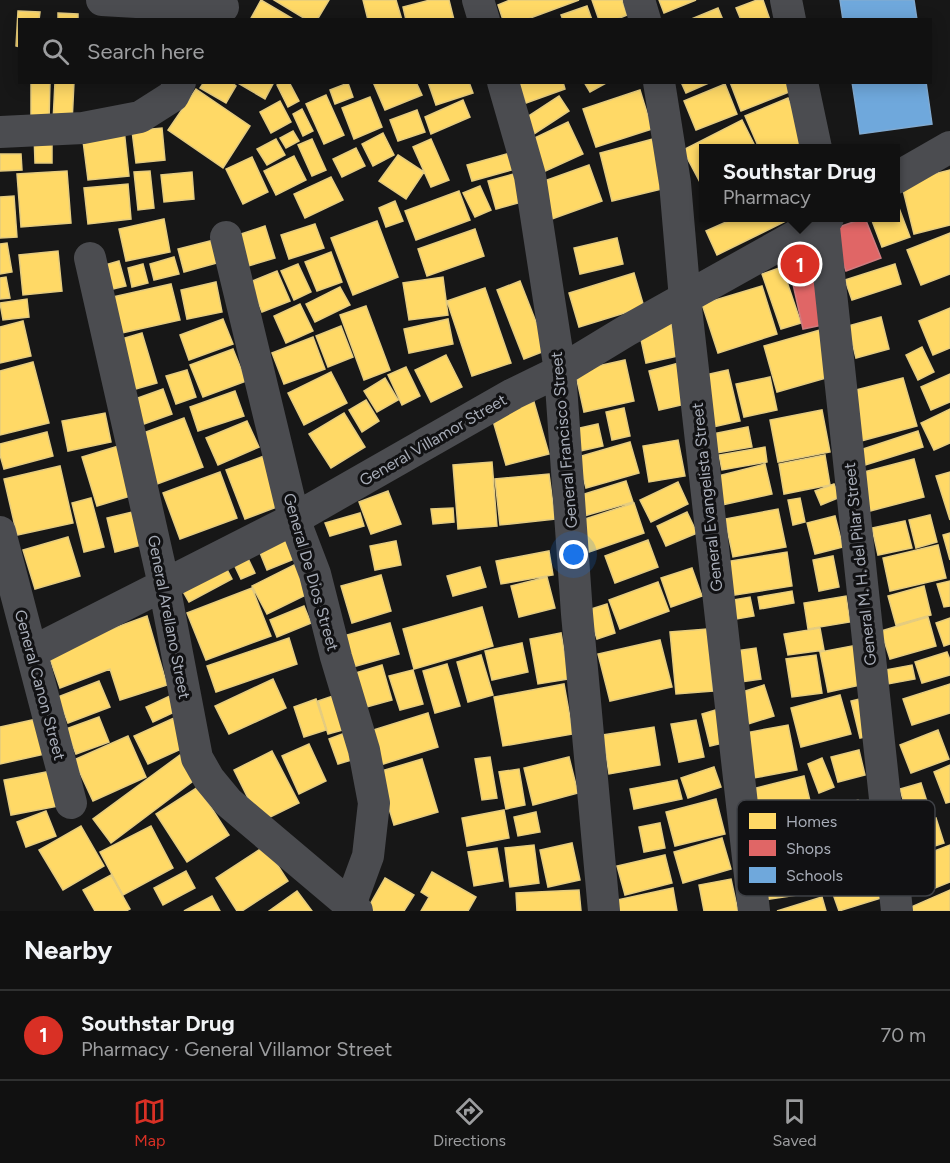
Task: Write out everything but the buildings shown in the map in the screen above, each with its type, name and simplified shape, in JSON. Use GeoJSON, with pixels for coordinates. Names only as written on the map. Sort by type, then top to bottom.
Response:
{"type":"FeatureCollection","features":[{"type":"Feature","properties":{"kind":"street"},"geometry":{"type":"LineString","coordinates":[[102,0],[222,9]]}},
{"type":"Feature","properties":{"kind":"street"},"geometry":{"type":"LineString","coordinates":[[478,0],[483,18]]}},
{"type":"Feature","properties":{"kind":"street"},"geometry":{"type":"LineString","coordinates":[[639,0],[644,18]]}},
{"type":"Feature","properties":{"kind":"street"},"geometry":{"type":"LineString","coordinates":[[786,0],[790,18]]}},
{"type":"Feature","properties":{"kind":"street"},"geometry":{"type":"LineString","coordinates":[[0,132],[83,128],[140,117],[173,96],[179,84]]}},
{"type":"Feature","properties":{"kind":"street","name":"General Francisco Street"},"geometry":{"type":"LineString","coordinates":[[503,84],[530,176],[560,371],[577,614],[604,911]]}},
{"type":"Feature","properties":{"kind":"street","name":"General Evangelista Street"},"geometry":{"type":"LineString","coordinates":[[659,84],[675,183],[685,299],[741,800]]}},
{"type":"Feature","properties":{"kind":"street"},"geometry":{"type":"LineString","coordinates":[[802,84],[815,144]]}},
{"type":"Feature","properties":{"kind":"street"},"geometry":{"type":"LineString","coordinates":[[900,176],[950,147]]}},
{"type":"Feature","properties":{"kind":"street","name":"General Villamor Street"},"geometry":{"type":"LineString","coordinates":[[32,652],[294,519],[513,394],[560,371],[818,222]]}},
{"type":"Feature","properties":{"kind":"street","name":"General M. H. del Pilar Street"},"geometry":{"type":"LineString","coordinates":[[825,222],[885,800]]}},
{"type":"Feature","properties":{"kind":"street","name":"General De Dios Street"},"geometry":{"type":"LineString","coordinates":[[226,237],[294,519],[315,574],[363,750],[374,802],[368,856],[354,908]]}},
{"type":"Feature","properties":{"kind":"street","name":"General Arellano Street"},"geometry":{"type":"LineString","coordinates":[[90,258],[164,585],[197,758],[209,779],[228,802],[354,908]]}},
{"type":"Feature","properties":{"kind":"street","name":"General Canon Street"},"geometry":{"type":"LineString","coordinates":[[0,532],[71,803]]}},
{"type":"Feature","properties":{"kind":"street","name":"General Evangelista Street"},"geometry":{"type":"LineString","coordinates":[[752,896],[754,911]]}},
{"type":"Feature","properties":{"kind":"street","name":"General M. H. del Pilar Street"},"geometry":{"type":"LineString","coordinates":[[895,896],[897,911]]}},
{"type":"Feature","properties":{"kind":"place","name":"Southstar Drug"},"geometry":{"type":"Point","coordinates":[800,264]}}]}
